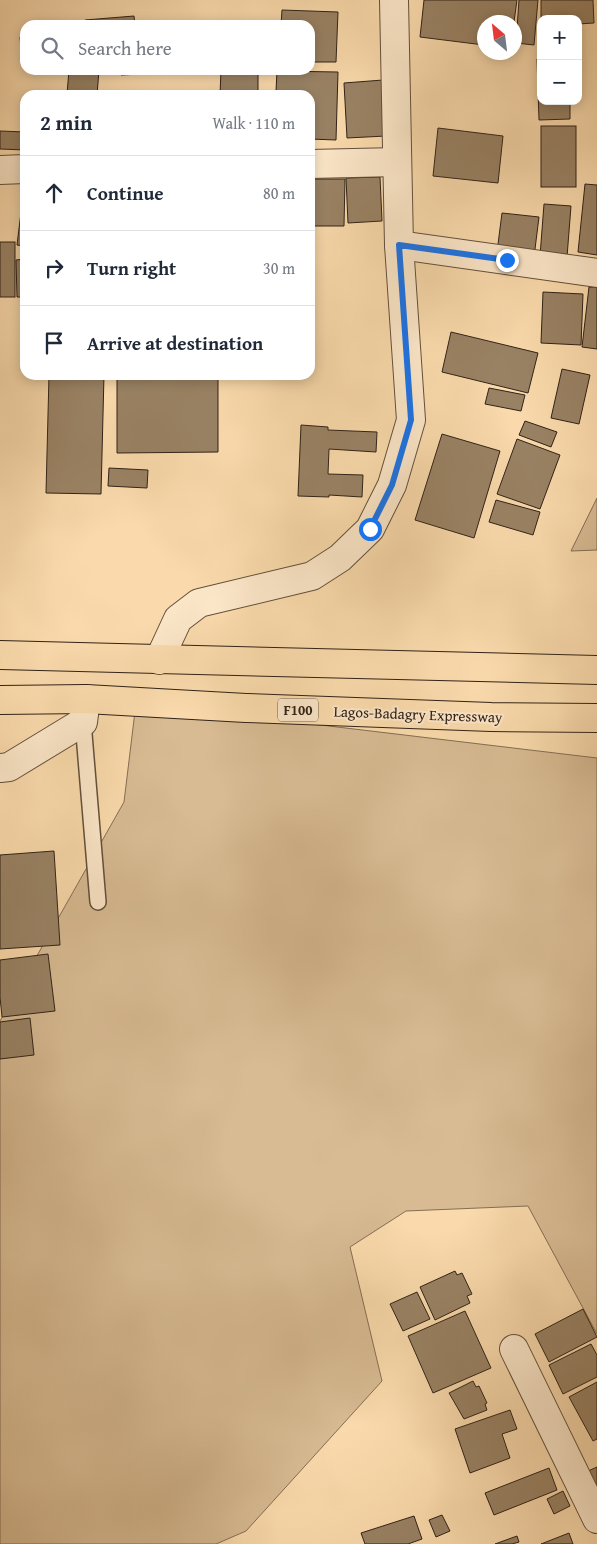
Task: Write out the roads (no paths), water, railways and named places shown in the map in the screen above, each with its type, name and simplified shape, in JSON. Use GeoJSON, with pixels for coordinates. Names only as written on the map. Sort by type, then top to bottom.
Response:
{"type":"FeatureCollection","features":[{"type":"Feature","properties":{"kind":"highway"},"geometry":{"type":"LineString","coordinates":[[0,655],[597,670]]}},
{"type":"Feature","properties":{"kind":"highway","name":"Lagos-Badagry Expressway"},"geometry":{"type":"LineString","coordinates":[[0,700],[84,711],[246,708],[597,718]]}},
{"type":"Feature","properties":{"kind":"street"},"geometry":{"type":"LineString","coordinates":[[159,660],[178,619],[199,603],[312,576],[340,558],[370,529],[392,485],[411,420],[399,245],[394,0]]}},
{"type":"Feature","properties":{"kind":"street"},"geometry":{"type":"LineString","coordinates":[[315,164],[396,162]]}},
{"type":"Feature","properties":{"kind":"street"},"geometry":{"type":"LineString","coordinates":[[0,170],[20,169]]}},
{"type":"Feature","properties":{"kind":"street"},"geometry":{"type":"LineString","coordinates":[[399,245],[597,272]]}},
{"type":"Feature","properties":{"kind":"street"},"geometry":{"type":"LineString","coordinates":[[0,768],[9,767],[84,711]]}},
{"type":"Feature","properties":{"kind":"street"},"geometry":{"type":"LineString","coordinates":[[514,1349],[597,1519]]}},
{"type":"Feature","properties":{"kind":"lane"},"geometry":{"type":"LineString","coordinates":[[84,711],[98,902]]}}]}
